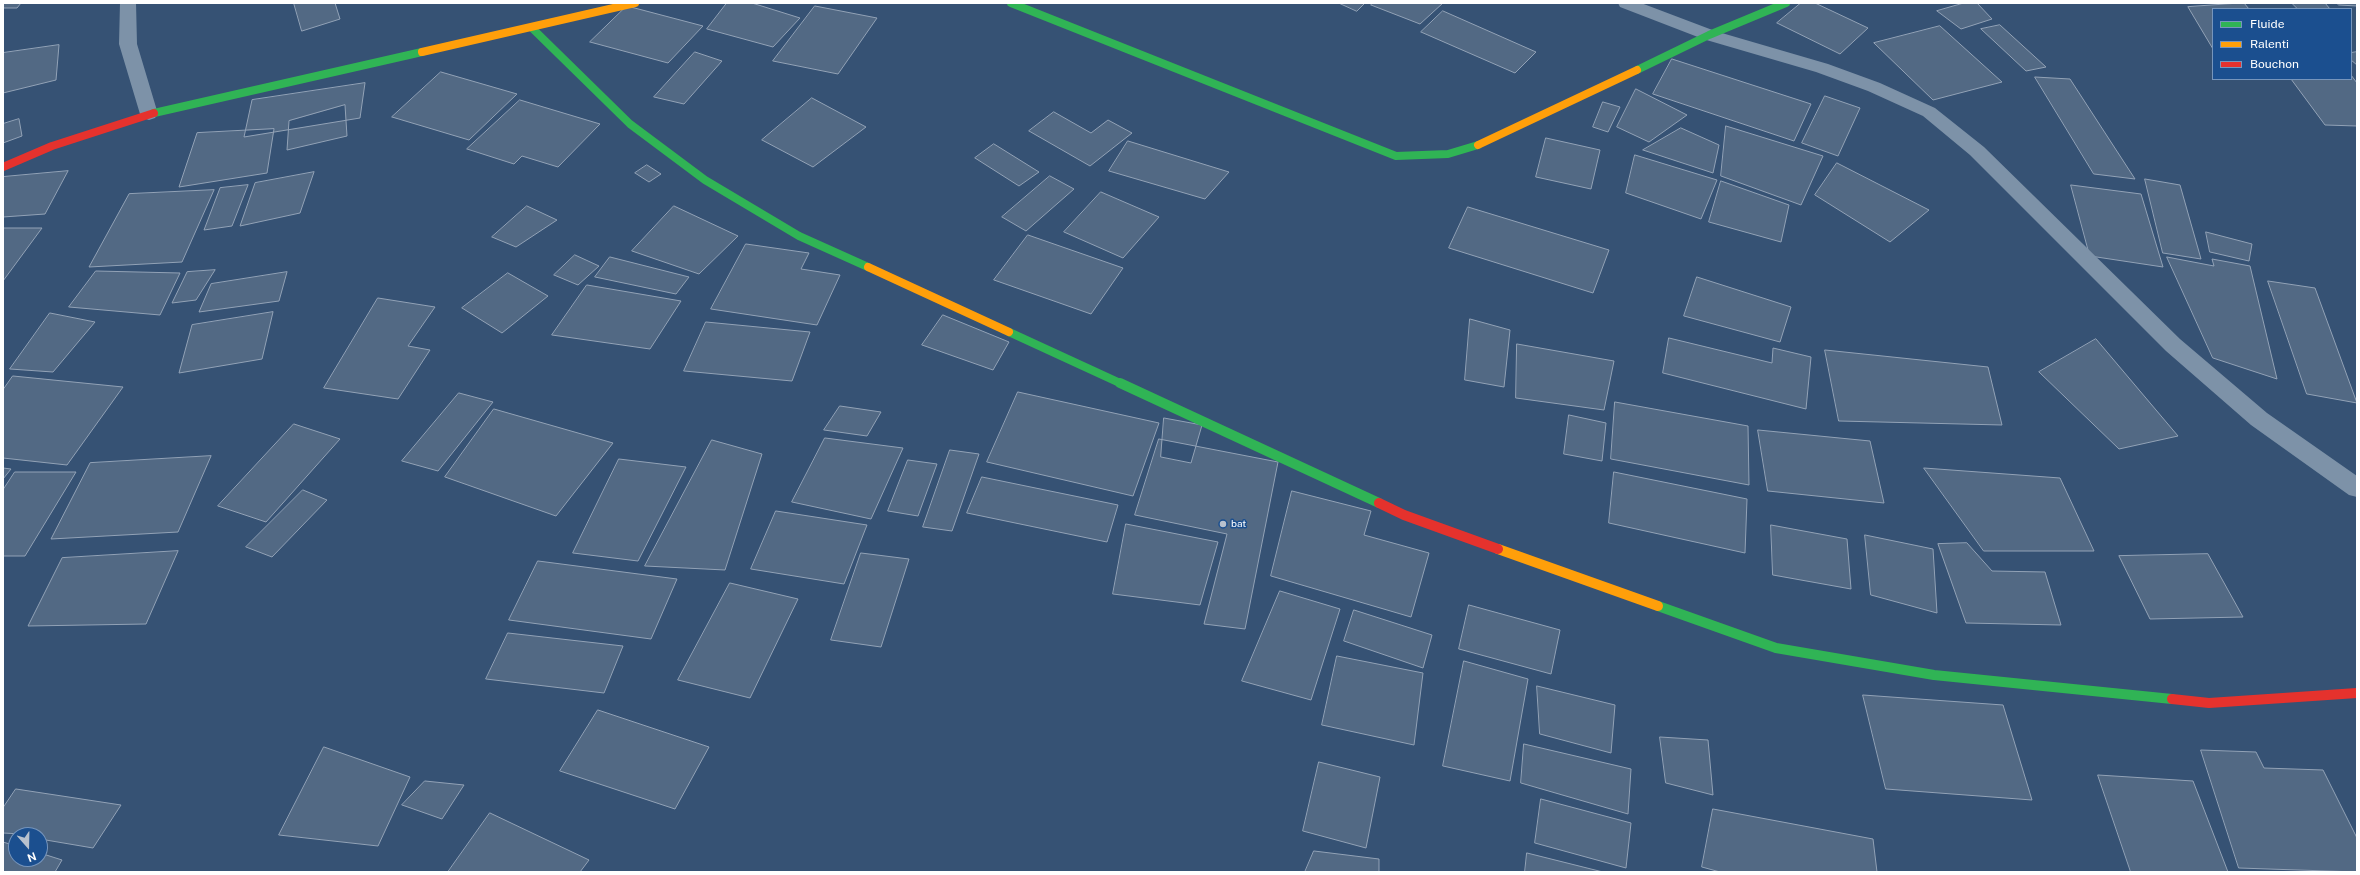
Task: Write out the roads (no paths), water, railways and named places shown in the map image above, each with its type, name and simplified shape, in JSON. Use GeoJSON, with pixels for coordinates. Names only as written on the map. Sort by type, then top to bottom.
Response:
{"type":"FeatureCollection","features":[{"type":"Feature","properties":{"kind":"street"},"geometry":{"type":"LineString","coordinates":[[128,3],[128,44],[149,114]]}},
{"type":"Feature","properties":{"kind":"street"},"geometry":{"type":"LineString","coordinates":[[3,167],[52,146],[149,114],[532,28],[634,3]]}},
{"type":"Feature","properties":{"kind":"street"},"geometry":{"type":"LineString","coordinates":[[1011,3],[1396,156],[1428,157],[1461,152],[1552,111],[1709,35],[1786,3]]}},
{"type":"Feature","properties":{"kind":"street"},"geometry":{"type":"LineString","coordinates":[[1626,3],[1709,35],[1822,68],[1874,87],[1929,112],[1977,151],[2173,345],[2259,419],[2357,488]]}},
{"type":"Feature","properties":{"kind":"street"},"geometry":{"type":"LineString","coordinates":[[532,28],[630,124],[705,180],[799,236],[1076,362],[1404,515],[1776,648],[1934,674],[2209,703],[2357,693]]}},
{"type":"Feature","properties":{"kind":"place","name":"bat"},"geometry":{"type":"Point","coordinates":[1223,524]}}]}
